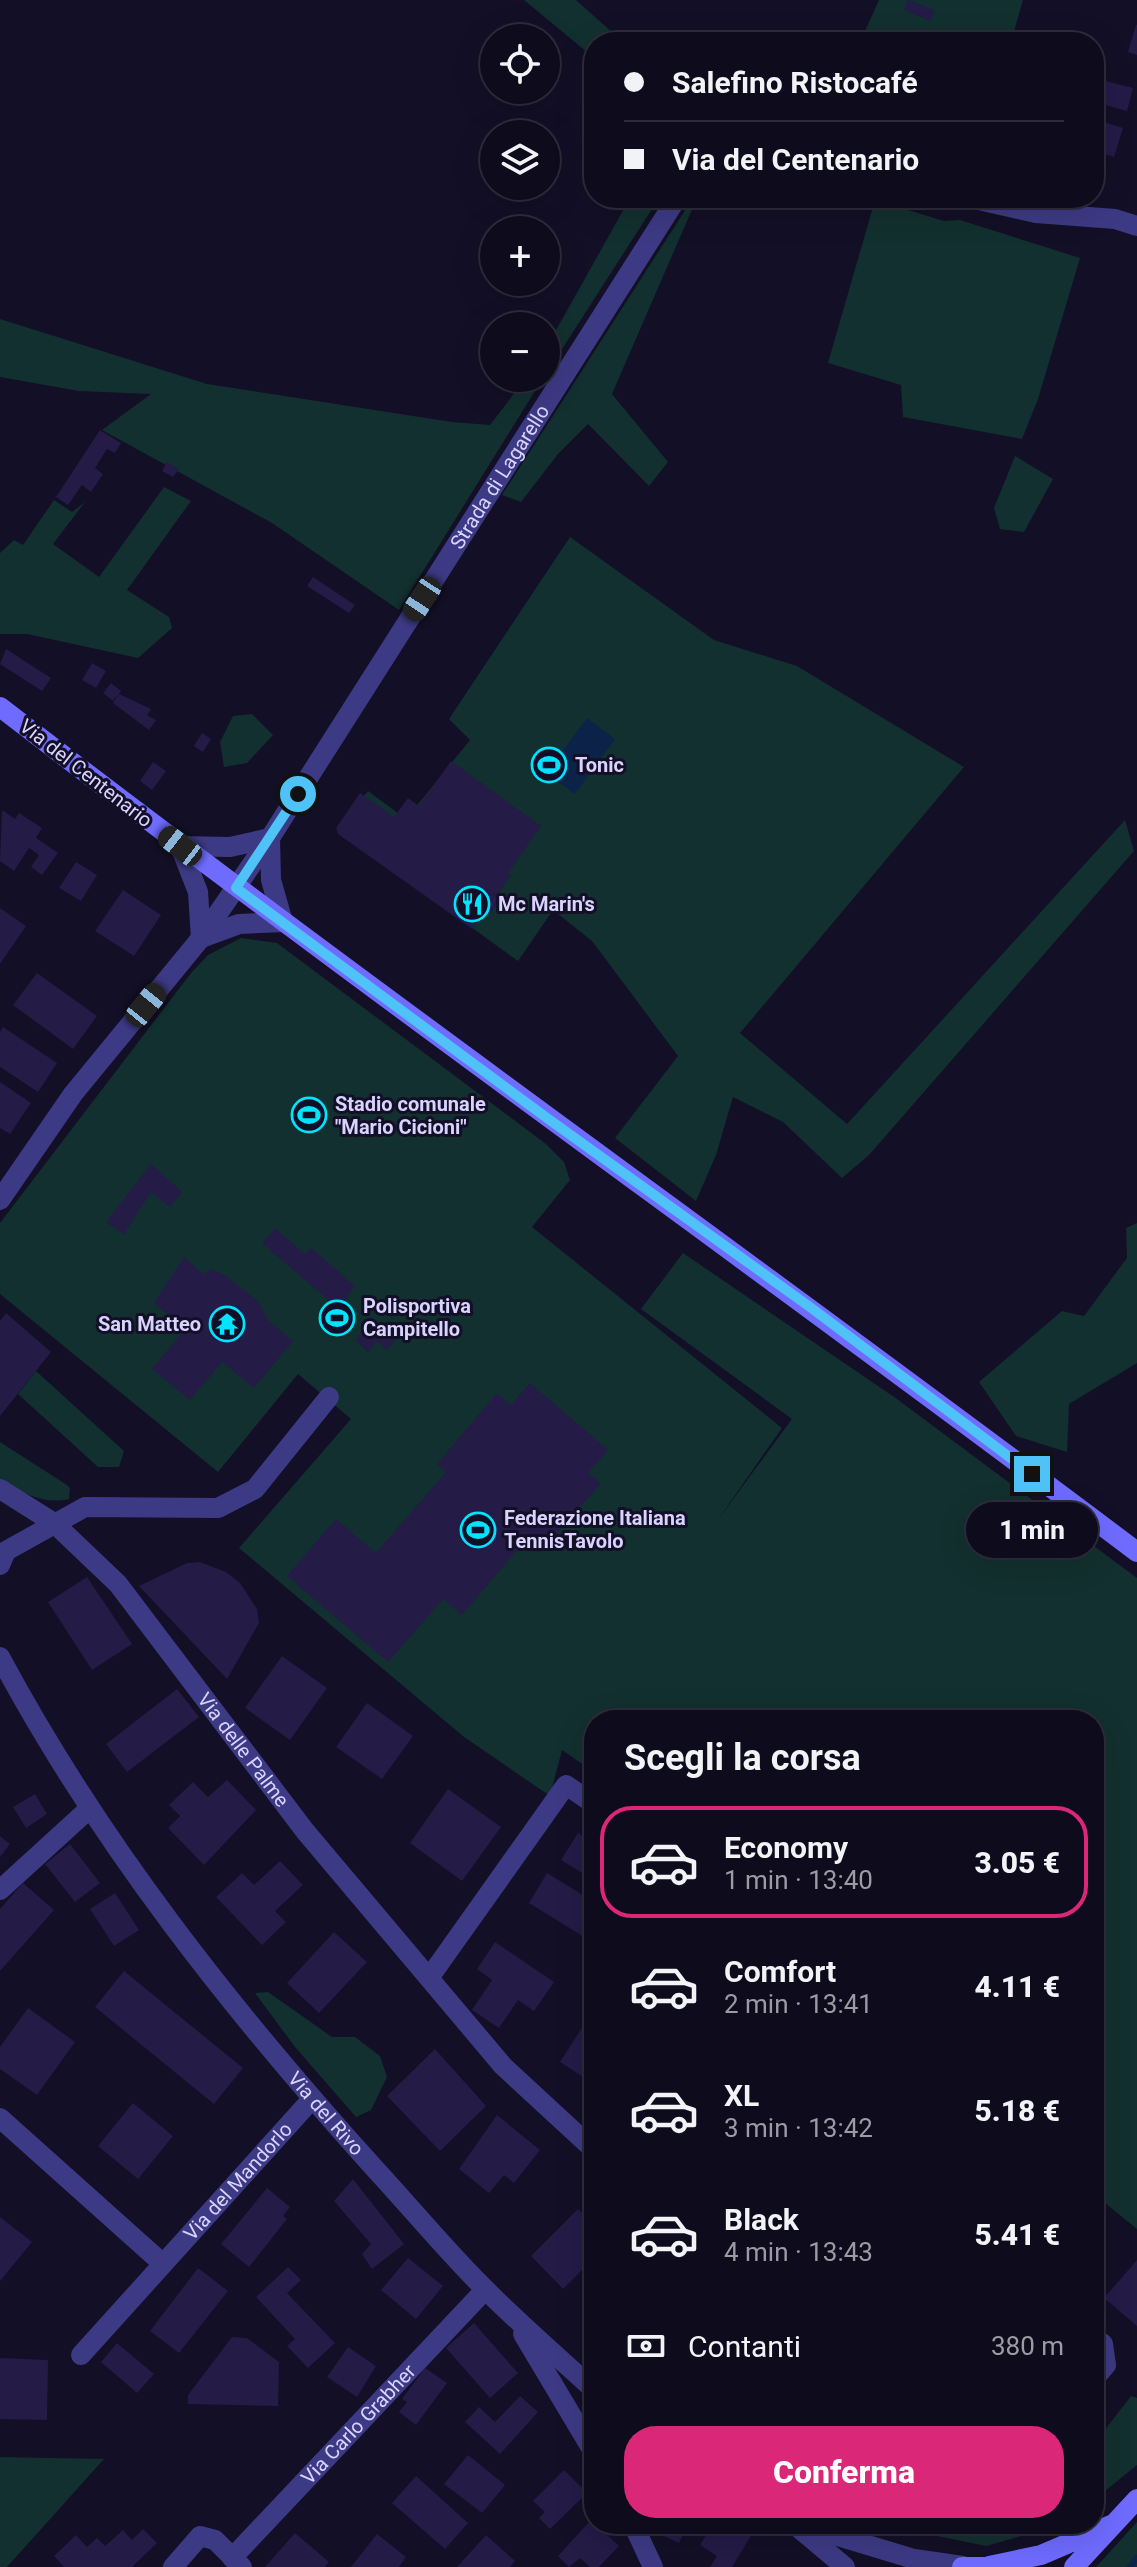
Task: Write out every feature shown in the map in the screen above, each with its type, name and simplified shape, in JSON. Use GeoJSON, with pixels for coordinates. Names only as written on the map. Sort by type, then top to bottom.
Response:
{"type":"FeatureCollection","features":[{"type":"Feature","properties":{"kind":"street","name":"Strada di Lagarello"},"geometry":{"type":"LineString","coordinates":[[0,1200],[73,1094],[201,938],[270,838],[671,208]]}},
{"type":"Feature","properties":{"kind":"street"},"geometry":{"type":"LineString","coordinates":[[1014,208],[1036,213],[1115,219],[1137,226]]}},
{"type":"Feature","properties":{"kind":"street","name":"Via del Centenario"},"geometry":{"type":"LineString","coordinates":[[0,707],[236,888],[547,1118],[810,1307],[1137,1552]]}},
{"type":"Feature","properties":{"kind":"street"},"geometry":{"type":"LineString","coordinates":[[270,838],[271,880],[283,922],[239,924],[201,938],[198,892],[180,846],[230,847],[270,838]]}},
{"type":"Feature","properties":{"kind":"street"},"geometry":{"type":"LineString","coordinates":[[2,1556],[85,1507],[218,1508],[255,1489],[329,1397]]}},
{"type":"Feature","properties":{"kind":"street","name":"Via delle Palme"},"geometry":{"type":"LineString","coordinates":[[0,1489],[54,1523],[118,1584],[305,1831],[503,2066],[584,2133]]}},
{"type":"Feature","properties":{"kind":"street","name":"Via del Rivo"},"geometry":{"type":"LineString","coordinates":[[0,1657],[39,1729],[90,1808],[191,1948],[312,2099],[485,2290],[584,2381]]}},
{"type":"Feature","properties":{"kind":"street"},"geometry":{"type":"LineString","coordinates":[[429,1978],[566,1785],[584,1797]]}},
{"type":"Feature","properties":{"kind":"street"},"geometry":{"type":"LineString","coordinates":[[0,1890],[90,1808]]}},
{"type":"Feature","properties":{"kind":"street","name":"Via del Mandorlo"},"geometry":{"type":"LineString","coordinates":[[81,2355],[312,2099]]}},
{"type":"Feature","properties":{"kind":"street"},"geometry":{"type":"LineString","coordinates":[[0,2118],[162,2263]]}},
{"type":"Feature","properties":{"kind":"street","name":"Via Carlo Grabher"},"geometry":{"type":"LineString","coordinates":[[173,2567],[200,2536],[215,2540],[237,2562],[485,2290]]}},
{"type":"Feature","properties":{"kind":"street"},"geometry":{"type":"LineString","coordinates":[[511,2313],[584,2436]]}},
{"type":"Feature","properties":{"kind":"street"},"geometry":{"type":"LineString","coordinates":[[1104,2533],[1137,2499]]}},
{"type":"Feature","properties":{"kind":"street"},"geometry":{"type":"LineString","coordinates":[[1104,2528],[1111,2525]]}},
{"type":"Feature","properties":{"kind":"street"},"geometry":{"type":"LineString","coordinates":[[636,2534],[644,2563]]}},
{"type":"Feature","properties":{"kind":"street"},"geometry":{"type":"LineString","coordinates":[[807,2534],[845,2567]]}},
{"type":"Feature","properties":{"kind":"street"},"geometry":{"type":"LineString","coordinates":[[830,2534],[914,2559],[962,2567],[990,2566],[1041,2555],[1090,2534]]}},
{"type":"Feature","properties":{"kind":"street"},"geometry":{"type":"LineString","coordinates":[[1074,2567],[1103,2534]]}},
{"type":"Feature","properties":{"kind":"green space"},"geometry":{"type":"Polygon","coordinates":[[[524,0],[576,0],[612,32],[584,32],[584,50],[560,30],[560,24],[553,24],[524,0]]]}},
{"type":"Feature","properties":{"kind":"green space"},"geometry":{"type":"Polygon","coordinates":[[[879,0],[1023,0],[1014,32],[865,32],[879,0]]]}},
{"type":"Feature","properties":{"kind":"green space"},"geometry":{"type":"Polygon","coordinates":[[[624,208],[653,208],[560,352],[560,323],[624,208]]]}},
{"type":"Feature","properties":{"kind":"green space"},"geometry":{"type":"Polygon","coordinates":[[[687,208],[693,208],[612,394],[668,462],[649,486],[588,424],[558,454],[521,502],[502,495],[687,208]]]}},
{"type":"Feature","properties":{"kind":"green space"},"geometry":{"type":"Polygon","coordinates":[[[873,208],[901,208],[944,221],[960,220],[1080,258],[1038,399],[1022,439],[903,417],[901,385],[828,363],[873,208]]]}},
{"type":"Feature","properties":{"kind":"green space"},"geometry":{"type":"Polygon","coordinates":[[[0,319],[207,384],[452,422],[490,425],[515,392],[534,392],[399,610],[272,523],[102,430],[151,394],[79,391],[0,377],[0,319]]]}},
{"type":"Feature","properties":{"kind":"green space"},"geometry":{"type":"Polygon","coordinates":[[[1015,456],[1053,479],[1024,532],[1000,529],[994,508],[1015,456]]]}},
{"type":"Feature","properties":{"kind":"green space"},"geometry":{"type":"Polygon","coordinates":[[[164,487],[191,501],[127,590],[169,617],[172,628],[138,658],[27,634],[0,634],[0,553],[14,540],[23,545],[54,500],[72,512],[85,502],[53,544],[99,577],[164,487]]]}},
{"type":"Feature","properties":{"kind":"green space"},"geometry":{"type":"Polygon","coordinates":[[[570,537],[714,640],[797,666],[964,767],[740,1033],[847,1124],[1125,820],[1134,851],[869,1155],[842,1178],[783,1122],[733,1097],[716,1155],[696,1201],[615,1138],[678,1056],[592,941],[553,910],[518,961],[337,830],[368,791],[406,819],[470,740],[449,719],[570,537]]]}},
{"type":"Feature","properties":{"kind":"green space"},"geometry":{"type":"Polygon","coordinates":[[[252,714],[273,735],[247,763],[224,767],[220,742],[233,716],[252,714]]]}},
{"type":"Feature","properties":{"kind":"green space","name":"Polisportiva Campitello"},"geometry":{"type":"Polygon","coordinates":[[[241,938],[277,943],[546,1144],[564,1162],[570,1180],[532,1227],[782,1428],[717,1521],[792,1419],[641,1309],[683,1253],[897,1399],[1137,1578],[1137,2229],[1104,2202],[1104,1710],[584,1710],[584,1765],[562,1750],[550,1796],[464,1737],[239,1548],[351,1419],[298,1374],[218,1472],[0,1294],[0,1223],[208,955],[241,938]]]}},
{"type":"Feature","properties":{"kind":"green space"},"geometry":{"type":"Polygon","coordinates":[[[1137,1223],[1137,1363],[1069,1404],[1067,1452],[1016,1436],[979,1382],[1062,1311],[1084,1316],[1127,1258],[1126,1228],[1137,1223]]]}},
{"type":"Feature","properties":{"kind":"green space"},"geometry":{"type":"Polygon","coordinates":[[[36,1371],[124,1451],[119,1467],[98,1467],[18,1394],[36,1371]]]}},
{"type":"Feature","properties":{"kind":"green space"},"geometry":{"type":"Polygon","coordinates":[[[0,1442],[67,1485],[70,1488],[69,1499],[42,1499],[0,1480],[0,1442]]]}},
{"type":"Feature","properties":{"kind":"green space"},"geometry":{"type":"Polygon","coordinates":[[[268,1992],[332,2037],[355,2037],[380,2056],[387,2077],[371,2110],[356,2117],[295,2047],[255,1993],[268,1992]]]}},
{"type":"Feature","properties":{"kind":"green space"},"geometry":{"type":"Polygon","coordinates":[[[1131,2396],[1137,2398],[1137,2465],[1104,2492],[1104,2431],[1131,2396]]]}},
{"type":"Feature","properties":{"kind":"green space"},"geometry":{"type":"Polygon","coordinates":[[[0,2457],[104,2459],[7,2567],[0,2567],[0,2457]]]}},
{"type":"Feature","properties":{"kind":"green space"},"geometry":{"type":"Polygon","coordinates":[[[1137,2522],[1137,2567],[1096,2567],[1137,2522]]]}},
{"type":"Feature","properties":{"kind":"green space"},"geometry":{"type":"Polygon","coordinates":[[[928,2534],[1029,2534],[986,2546],[928,2534]]]}},
{"type":"Feature","properties":{"kind":"water"},"geometry":{"type":"Polygon","coordinates":[[[587,718],[615,739],[575,794],[546,773],[587,718]]]}},
{"type":"Feature","properties":{"kind":"building"},"geometry":{"type":"Polygon","coordinates":[[[908,0],[935,10],[930,21],[904,10],[908,0]]]}},
{"type":"Feature","properties":{"kind":"building"},"geometry":{"type":"Polygon","coordinates":[[[1137,25],[1137,55],[1128,52],[1137,25]]]}},
{"type":"Feature","properties":{"kind":"building"},"geometry":{"type":"Polygon","coordinates":[[[1104,81],[1133,88],[1127,111],[1104,105],[1104,81]]]}},
{"type":"Feature","properties":{"kind":"building"},"geometry":{"type":"Polygon","coordinates":[[[1104,122],[1123,128],[1114,157],[1104,154],[1104,122]]]}},
{"type":"Feature","properties":{"kind":"building"},"geometry":{"type":"Polygon","coordinates":[[[100,430],[121,443],[115,453],[107,449],[95,468],[103,474],[91,492],[82,485],[68,505],[56,497],[100,430]]]}},
{"type":"Feature","properties":{"kind":"building"},"geometry":{"type":"Polygon","coordinates":[[[167,462],[179,469],[173,477],[162,471],[167,462]]]}},
{"type":"Feature","properties":{"kind":"building"},"geometry":{"type":"Polygon","coordinates":[[[313,577],[355,605],[349,613],[307,586],[313,577]]]}},
{"type":"Feature","properties":{"kind":"building"},"geometry":{"type":"Polygon","coordinates":[[[6,649],[51,678],[42,691],[0,664],[6,649]]]}},
{"type":"Feature","properties":{"kind":"building"},"geometry":{"type":"Polygon","coordinates":[[[92,663],[106,671],[96,688],[82,680],[92,663]]]}},
{"type":"Feature","properties":{"kind":"building"},"geometry":{"type":"Polygon","coordinates":[[[111,683],[121,691],[113,701],[103,693],[111,683]]]}},
{"type":"Feature","properties":{"kind":"building"},"geometry":{"type":"Polygon","coordinates":[[[119,694],[151,709],[147,715],[156,720],[149,730],[113,703],[119,694]]]}},
{"type":"Feature","properties":{"kind":"building"},"geometry":{"type":"Polygon","coordinates":[[[202,733],[211,739],[203,752],[194,746],[202,733]]]}},
{"type":"Feature","properties":{"kind":"building"},"geometry":{"type":"Polygon","coordinates":[[[451,761],[541,826],[508,873],[511,875],[497,895],[501,899],[491,913],[486,909],[472,929],[338,834],[336,828],[360,793],[394,817],[408,798],[419,806],[451,761]]]}},
{"type":"Feature","properties":{"kind":"building"},"geometry":{"type":"Polygon","coordinates":[[[153,762],[166,771],[152,790],[140,781],[153,762]]]}},
{"type":"Feature","properties":{"kind":"building"},"geometry":{"type":"Polygon","coordinates":[[[2,810],[15,819],[19,813],[42,828],[36,838],[58,853],[42,875],[31,867],[39,855],[29,848],[14,871],[0,861],[2,810]]]}},
{"type":"Feature","properties":{"kind":"building"},"geometry":{"type":"Polygon","coordinates":[[[76,862],[97,875],[81,901],[59,888],[76,862]]]}},
{"type":"Feature","properties":{"kind":"building"},"geometry":{"type":"Polygon","coordinates":[[[123,890],[161,915],[134,956],[95,931],[123,890]]]}},
{"type":"Feature","properties":{"kind":"building"},"geometry":{"type":"Polygon","coordinates":[[[0,908],[26,926],[0,964],[0,908]]]}},
{"type":"Feature","properties":{"kind":"building"},"geometry":{"type":"Polygon","coordinates":[[[37,973],[97,1016],[73,1049],[13,1005],[37,973]]]}},
{"type":"Feature","properties":{"kind":"building"},"geometry":{"type":"Polygon","coordinates":[[[3,1027],[57,1063],[38,1092],[0,1067],[0,1032],[3,1027]]]}},
{"type":"Feature","properties":{"kind":"building"},"geometry":{"type":"Polygon","coordinates":[[[0,1082],[31,1103],[10,1134],[0,1128],[0,1082]]]}},
{"type":"Feature","properties":{"kind":"building"},"geometry":{"type":"Polygon","coordinates":[[[151,1164],[182,1192],[170,1207],[151,1192],[124,1234],[106,1222],[151,1164]]]}},
{"type":"Feature","properties":{"kind":"building"},"geometry":{"type":"Polygon","coordinates":[[[275,1228],[305,1254],[311,1248],[355,1286],[339,1309],[262,1243],[275,1228]]]}},
{"type":"Feature","properties":{"kind":"building","name":"San Matteo"},"geometry":{"type":"Polygon","coordinates":[[[184,1257],[203,1274],[212,1269],[225,1275],[258,1301],[268,1320],[293,1341],[254,1388],[222,1362],[190,1400],[152,1369],[185,1329],[154,1303],[184,1257]]]}},
{"type":"Feature","properties":{"kind":"building"},"geometry":{"type":"Polygon","coordinates":[[[6,1313],[51,1352],[0,1416],[0,1321],[6,1313]]]}},
{"type":"Feature","properties":{"kind":"building"},"geometry":{"type":"Polygon","coordinates":[[[376,1322],[396,1339],[387,1350],[377,1341],[368,1353],[355,1339],[376,1322]]]}},
{"type":"Feature","properties":{"kind":"building","name":"Federazione Italiana TennisTavolo"},"geometry":{"type":"Polygon","coordinates":[[[530,1383],[608,1450],[588,1473],[601,1483],[540,1553],[526,1540],[462,1615],[443,1599],[388,1662],[287,1576],[336,1519],[376,1553],[446,1472],[437,1464],[497,1393],[511,1405],[530,1383]]]}},
{"type":"Feature","properties":{"kind":"building"},"geometry":{"type":"Polygon","coordinates":[[[200,1562],[226,1572],[240,1583],[257,1609],[259,1623],[227,1679],[139,1586],[187,1563],[200,1562]]]}},
{"type":"Feature","properties":{"kind":"building"},"geometry":{"type":"Polygon","coordinates":[[[87,1577],[132,1644],[92,1670],[48,1602],[87,1577]]]}},
{"type":"Feature","properties":{"kind":"building"},"geometry":{"type":"Polygon","coordinates":[[[282,1656],[327,1688],[290,1740],[245,1708],[282,1656]]]}},
{"type":"Feature","properties":{"kind":"building"},"geometry":{"type":"Polygon","coordinates":[[[177,1689],[199,1717],[127,1772],[106,1744],[177,1689]]]}},
{"type":"Feature","properties":{"kind":"building"},"geometry":{"type":"Polygon","coordinates":[[[367,1703],[413,1736],[382,1779],[336,1747],[367,1703]]]}},
{"type":"Feature","properties":{"kind":"building"},"geometry":{"type":"Polygon","coordinates":[[[227,1780],[256,1810],[204,1865],[168,1828],[180,1816],[169,1805],[193,1782],[208,1797],[227,1780]]]}},
{"type":"Feature","properties":{"kind":"building"},"geometry":{"type":"Polygon","coordinates":[[[448,1789],[501,1827],[462,1881],[410,1843],[448,1789]]]}},
{"type":"Feature","properties":{"kind":"building"},"geometry":{"type":"Polygon","coordinates":[[[35,1794],[47,1814],[26,1828],[13,1807],[35,1794]]]}},
{"type":"Feature","properties":{"kind":"building"},"geometry":{"type":"Polygon","coordinates":[[[578,1833],[584,1837],[584,1874],[561,1860],[578,1833]]]}},
{"type":"Feature","properties":{"kind":"building"},"geometry":{"type":"Polygon","coordinates":[[[0,1836],[10,1844],[0,1857],[0,1836]]]}},
{"type":"Feature","properties":{"kind":"building"},"geometry":{"type":"Polygon","coordinates":[[[70,1844],[100,1883],[75,1902],[45,1864],[70,1844]]]}},
{"type":"Feature","properties":{"kind":"building"},"geometry":{"type":"Polygon","coordinates":[[[280,1861],[303,1885],[275,1911],[286,1922],[262,1945],[216,1897],[242,1873],[254,1885],[280,1861]]]}},
{"type":"Feature","properties":{"kind":"building"},"geometry":{"type":"Polygon","coordinates":[[[547,1873],[584,1896],[584,1937],[529,1903],[547,1873]]]}},
{"type":"Feature","properties":{"kind":"building"},"geometry":{"type":"Polygon","coordinates":[[[23,1883],[54,1910],[0,1971],[0,1909],[23,1883]]]}},
{"type":"Feature","properties":{"kind":"building"},"geometry":{"type":"Polygon","coordinates":[[[115,1893],[139,1930],[114,1946],[90,1909],[115,1893]]]}},
{"type":"Feature","properties":{"kind":"building"},"geometry":{"type":"Polygon","coordinates":[[[334,1932],[367,1962],[319,2013],[287,1983],[334,1932]]]}},
{"type":"Feature","properties":{"kind":"building"},"geometry":{"type":"Polygon","coordinates":[[[495,1942],[554,1982],[534,2011],[518,2000],[499,2028],[472,2010],[492,1980],[477,1969],[495,1942]]]}},
{"type":"Feature","properties":{"kind":"building"},"geometry":{"type":"Polygon","coordinates":[[[124,1971],[243,2068],[214,2104],[95,2007],[124,1971]]]}},
{"type":"Feature","properties":{"kind":"building"},"geometry":{"type":"Polygon","coordinates":[[[28,2008],[75,2042],[37,2095],[0,2069],[0,2047],[28,2008]]]}},
{"type":"Feature","properties":{"kind":"building"},"geometry":{"type":"Polygon","coordinates":[[[584,2025],[584,2078],[560,2062],[584,2025]]]}},
{"type":"Feature","properties":{"kind":"building"},"geometry":{"type":"Polygon","coordinates":[[[435,2049],[486,2106],[440,2151],[387,2096],[435,2049]]]}},
{"type":"Feature","properties":{"kind":"building"},"geometry":{"type":"Polygon","coordinates":[[[133,2103],[173,2136],[138,2179],[98,2146],[133,2103]]]}},
{"type":"Feature","properties":{"kind":"building"},"geometry":{"type":"Polygon","coordinates":[[[497,2115],[540,2150],[514,2183],[504,2175],[489,2193],[459,2169],[497,2115]]]}},
{"type":"Feature","properties":{"kind":"building"},"geometry":{"type":"Polygon","coordinates":[[[353,2179],[404,2244],[372,2269],[362,2254],[371,2244],[334,2201],[353,2179]]]}},
{"type":"Feature","properties":{"kind":"building"},"geometry":{"type":"Polygon","coordinates":[[[267,2188],[290,2207],[283,2216],[287,2219],[249,2267],[221,2244],[267,2188]]]}},
{"type":"Feature","properties":{"kind":"building"},"geometry":{"type":"Polygon","coordinates":[[[578,2209],[584,2215],[584,2268],[563,2289],[531,2256],[578,2209]]]}},
{"type":"Feature","properties":{"kind":"building"},"geometry":{"type":"Polygon","coordinates":[[[0,2217],[32,2242],[0,2281],[0,2217]]]}},
{"type":"Feature","properties":{"kind":"building"},"geometry":{"type":"Polygon","coordinates":[[[408,2258],[443,2286],[416,2319],[381,2290],[408,2258]]]}},
{"type":"Feature","properties":{"kind":"building"},"geometry":{"type":"Polygon","coordinates":[[[1137,2260],[1137,2326],[1104,2298],[1137,2260]]]}},
{"type":"Feature","properties":{"kind":"building"},"geometry":{"type":"Polygon","coordinates":[[[288,2267],[301,2280],[287,2293],[335,2343],[308,2368],[287,2346],[295,2339],[256,2297],[288,2267]]]}},
{"type":"Feature","properties":{"kind":"building"},"geometry":{"type":"Polygon","coordinates":[[[198,2268],[228,2291],[179,2353],[150,2331],[198,2268]]]}},
{"type":"Feature","properties":{"kind":"building"},"geometry":{"type":"Polygon","coordinates":[[[474,2323],[518,2373],[490,2398],[446,2348],[474,2323]]]}},
{"type":"Feature","properties":{"kind":"building"},"geometry":{"type":"Polygon","coordinates":[[[232,2337],[247,2338],[279,2362],[278,2406],[188,2404],[188,2395],[232,2337]]]}},
{"type":"Feature","properties":{"kind":"building"},"geometry":{"type":"Polygon","coordinates":[[[117,2343],[154,2374],[137,2393],[101,2362],[117,2343]]]}},
{"type":"Feature","properties":{"kind":"building"},"geometry":{"type":"Polygon","coordinates":[[[348,2347],[376,2366],[357,2397],[327,2377],[348,2347]]]}},
{"type":"Feature","properties":{"kind":"building"},"geometry":{"type":"Polygon","coordinates":[[[0,2358],[48,2360],[47,2420],[0,2419],[0,2358]]]}},
{"type":"Feature","properties":{"kind":"building"},"geometry":{"type":"Polygon","coordinates":[[[425,2368],[447,2383],[416,2425],[399,2412],[407,2402],[402,2399],[425,2368]]]}},
{"type":"Feature","properties":{"kind":"building"},"geometry":{"type":"Polygon","coordinates":[[[520,2396],[538,2412],[500,2454],[465,2422],[479,2407],[495,2422],[520,2396]]]}},
{"type":"Feature","properties":{"kind":"building"},"geometry":{"type":"Polygon","coordinates":[[[468,2455],[505,2485],[482,2513],[444,2484],[468,2455]]]}},
{"type":"Feature","properties":{"kind":"building"},"geometry":{"type":"Polygon","coordinates":[[[564,2470],[584,2490],[584,2496],[550,2529],[539,2518],[545,2512],[533,2501],[564,2470]]]}},
{"type":"Feature","properties":{"kind":"building"},"geometry":{"type":"Polygon","coordinates":[[[416,2476],[468,2523],[445,2549],[392,2503],[416,2476]]]}},
{"type":"Feature","properties":{"kind":"building"},"geometry":{"type":"Polygon","coordinates":[[[584,2528],[584,2534],[606,2534],[619,2546],[599,2567],[590,2567],[580,2558],[569,2567],[558,2556],[584,2528]]]}},
{"type":"Feature","properties":{"kind":"building"},"geometry":{"type":"Polygon","coordinates":[[[143,2529],[157,2543],[132,2567],[64,2567],[54,2556],[76,2535],[87,2547],[97,2538],[105,2546],[123,2530],[132,2540],[143,2529]]]}},
{"type":"Feature","properties":{"kind":"building"},"geometry":{"type":"Polygon","coordinates":[[[295,2533],[329,2562],[325,2567],[265,2567],[295,2533]]]}},
{"type":"Feature","properties":{"kind":"building"},"geometry":{"type":"Polygon","coordinates":[[[377,2534],[406,2557],[399,2567],[351,2567],[377,2534]]]}},
{"type":"Feature","properties":{"kind":"building"},"geometry":{"type":"Polygon","coordinates":[[[659,2534],[683,2534],[679,2543],[659,2534]]]}},
{"type":"Feature","properties":{"kind":"building"},"geometry":{"type":"Polygon","coordinates":[[[707,2534],[752,2534],[732,2567],[710,2567],[717,2556],[700,2545],[707,2534]]]}},
{"type":"Feature","properties":{"kind":"building"},"geometry":{"type":"Polygon","coordinates":[[[486,2535],[515,2561],[510,2567],[457,2567],[486,2535]]]}},
{"type":"Feature","properties":{"kind":"waterway"},"geometry":{"type":"LineString","coordinates":[[1130,2567],[1137,2558]]}},
{"type":"Feature","properties":{"kind":"place","name":"Tonic"},"geometry":{"type":"Point","coordinates":[549,765]}},
{"type":"Feature","properties":{"kind":"place","name":"Mc Marin's"},"geometry":{"type":"Point","coordinates":[472,904]}},
{"type":"Feature","properties":{"kind":"place","name":"Stadio comunale \"Mario Cicioni\""},"geometry":{"type":"Point","coordinates":[309,1115]}},
{"type":"Feature","properties":{"kind":"place","name":"Polisportiva Campitello"},"geometry":{"type":"Point","coordinates":[337,1318]}},
{"type":"Feature","properties":{"kind":"place","name":"San Matteo"},"geometry":{"type":"Point","coordinates":[227,1324]}},
{"type":"Feature","properties":{"kind":"place","name":"Federazione Italiana TennisTavolo"},"geometry":{"type":"Point","coordinates":[478,1530]}},
{"type":"Feature","properties":{"kind":"route"},"geometry":{"type":"LineString","coordinates":[[298,794],[236,888],[547,1118],[810,1307],[1032,1474]]}}]}
